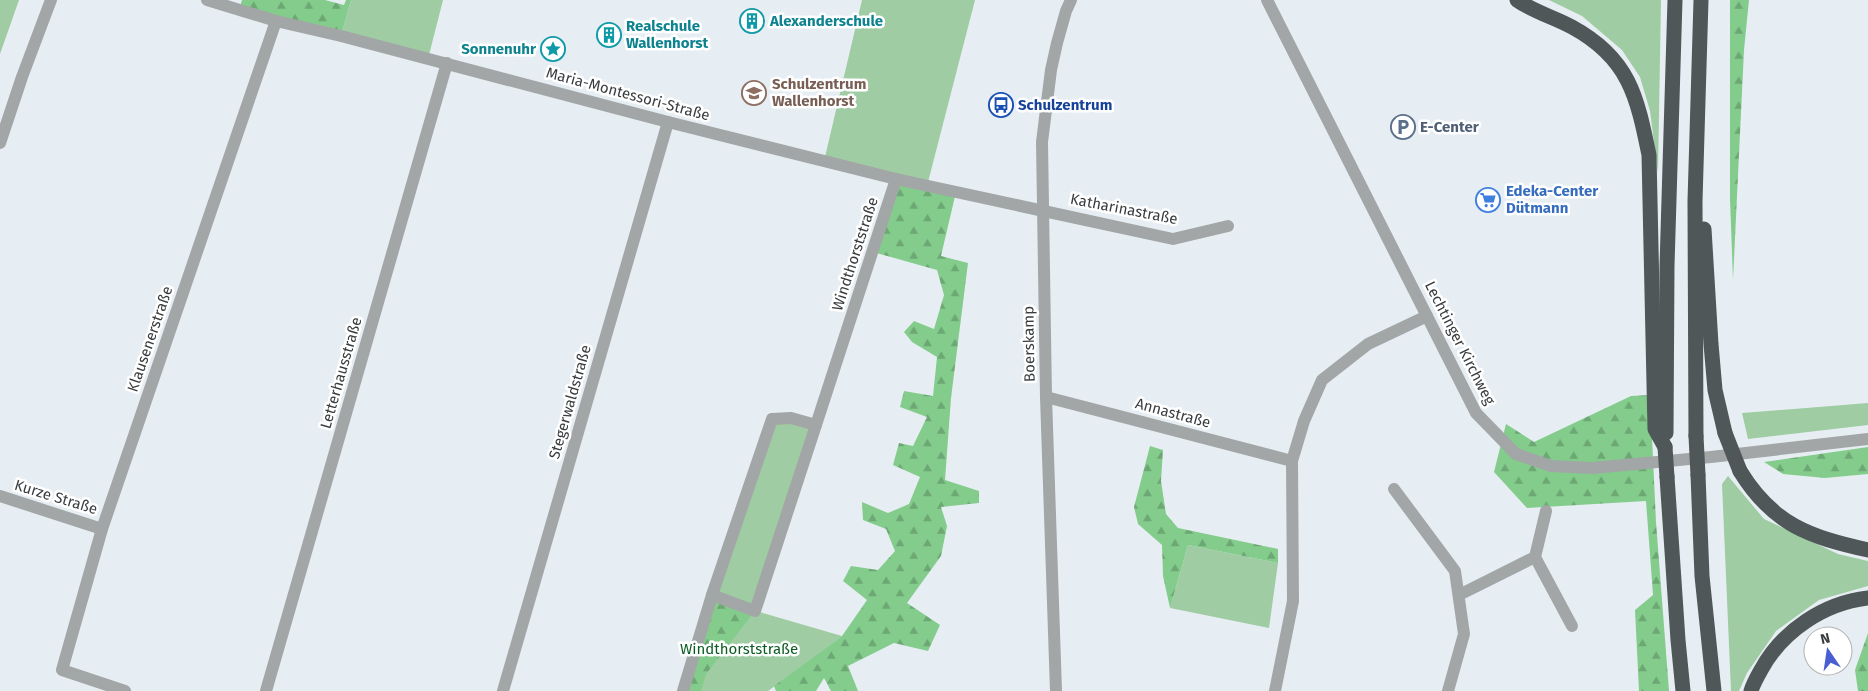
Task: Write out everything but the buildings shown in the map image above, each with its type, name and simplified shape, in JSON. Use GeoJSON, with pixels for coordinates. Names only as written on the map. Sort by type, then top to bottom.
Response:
{"type":"FeatureCollection","features":[{"type":"Feature","properties":{"kind":"highway"},"geometry":{"type":"LineString","coordinates":[[1517,0],[1527,7],[1571,26],[1596,42],[1613,58],[1629,81],[1640,114],[1649,155],[1656,428],[1664,441]]}},
{"type":"Feature","properties":{"kind":"highway"},"geometry":{"type":"LineString","coordinates":[[1675,0],[1664,441],[1683,691]]}},
{"type":"Feature","properties":{"kind":"highway"},"geometry":{"type":"LineString","coordinates":[[1701,0],[1695,201],[1696,436],[1702,576],[1714,691]]}},
{"type":"Feature","properties":{"kind":"highway"},"geometry":{"type":"LineString","coordinates":[[1695,201],[1705,234],[1711,354],[1715,390],[1724,433],[1740,471],[1764,504],[1795,528],[1826,540],[1868,550]]}},
{"type":"Feature","properties":{"kind":"highway"},"geometry":{"type":"LineString","coordinates":[[1751,691],[1766,660],[1785,637],[1806,621],[1831,607],[1855,599],[1868,598]]}},
{"type":"Feature","properties":{"kind":"street"},"geometry":{"type":"LineString","coordinates":[[0,143],[51,0]]}},
{"type":"Feature","properties":{"kind":"street","name":"Maria-Montessori-Straße"},"geometry":{"type":"LineString","coordinates":[[208,0],[240,5],[276,22],[341,36],[447,63],[668,122],[896,179],[1042,210]]}},
{"type":"Feature","properties":{"kind":"street","name":"Boerskamp"},"geometry":{"type":"LineString","coordinates":[[1056,691],[1046,397],[1042,142],[1051,70],[1066,11],[1072,0]]}},
{"type":"Feature","properties":{"kind":"street","name":"Lechtinger Kirchweg"},"geometry":{"type":"LineString","coordinates":[[1267,0],[1476,413],[1516,454],[1551,466],[1601,467],[1711,457],[1868,439]]}},
{"type":"Feature","properties":{"kind":"street","name":"Klausenerstraße"},"geometry":{"type":"LineString","coordinates":[[125,691],[62,670],[102,529],[276,22]]}},
{"type":"Feature","properties":{"kind":"street","name":"Letterhausstraße"},"geometry":{"type":"LineString","coordinates":[[266,691],[447,63]]}},
{"type":"Feature","properties":{"kind":"street","name":"Stegerwaldstraße"},"geometry":{"type":"LineString","coordinates":[[503,691],[668,122]]}},
{"type":"Feature","properties":{"kind":"street","name":"Windthorststraße"},"geometry":{"type":"LineString","coordinates":[[712,595],[755,611],[896,179]]}},
{"type":"Feature","properties":{"kind":"street","name":"Katharinastraße"},"geometry":{"type":"LineString","coordinates":[[1042,210],[1173,239],[1228,226]]}},
{"type":"Feature","properties":{"kind":"street"},"geometry":{"type":"LineString","coordinates":[[1275,691],[1293,601],[1292,461],[1304,420],[1322,380],[1368,344],[1427,316]]}},
{"type":"Feature","properties":{"kind":"street","name":"Annastraße"},"geometry":{"type":"LineString","coordinates":[[1046,397],[1292,461]]}},
{"type":"Feature","properties":{"kind":"street"},"geometry":{"type":"LineString","coordinates":[[683,691],[712,595],[772,419],[791,418],[816,425]]}},
{"type":"Feature","properties":{"kind":"street"},"geometry":{"type":"LineString","coordinates":[[1394,489],[1455,571],[1464,634],[1448,691]]}},
{"type":"Feature","properties":{"kind":"street","name":"Kurze Straße"},"geometry":{"type":"LineString","coordinates":[[0,496],[102,529]]}},
{"type":"Feature","properties":{"kind":"street"},"geometry":{"type":"LineString","coordinates":[[1546,511],[1535,557],[1572,626]]}},
{"type":"Feature","properties":{"kind":"street"},"geometry":{"type":"LineString","coordinates":[[1459,595],[1535,557]]}},
{"type":"Feature","properties":{"kind":"green space"},"geometry":{"type":"Polygon","coordinates":[[[0,0],[19,0],[0,54],[0,0]]]}},
{"type":"Feature","properties":{"kind":"green space"},"geometry":{"type":"Polygon","coordinates":[[[242,0],[325,0],[344,5],[346,0],[351,0],[341,36],[239,10],[242,0]]]}},
{"type":"Feature","properties":{"kind":"green space"},"geometry":{"type":"Polygon","coordinates":[[[351,0],[443,0],[428,59],[341,36],[351,0]]]}},
{"type":"Feature","properties":{"kind":"green space"},"geometry":{"type":"Polygon","coordinates":[[[862,0],[975,0],[927,186],[824,161],[862,0]]]}},
{"type":"Feature","properties":{"kind":"green space"},"geometry":{"type":"Polygon","coordinates":[[[1549,0],[1661,0],[1658,173],[1650,111],[1640,77],[1622,50],[1582,16],[1549,0]]]}},
{"type":"Feature","properties":{"kind":"green space"},"geometry":{"type":"Polygon","coordinates":[[[1730,0],[1749,0],[1744,50],[1733,280],[1730,199],[1730,0]]]}},
{"type":"Feature","properties":{"kind":"green space"},"geometry":{"type":"Polygon","coordinates":[[[896,179],[956,192],[941,256],[968,263],[951,398],[945,480],[979,491],[979,503],[941,507],[947,526],[941,556],[907,603],[940,625],[928,651],[894,643],[848,666],[858,691],[831,691],[824,678],[816,691],[776,691],[774,686],[842,636],[867,600],[843,581],[851,566],[878,570],[895,551],[886,529],[863,520],[862,502],[888,513],[909,504],[920,477],[893,465],[899,443],[913,446],[927,417],[900,407],[904,391],[933,396],[937,357],[912,342],[904,332],[914,321],[934,329],[944,295],[937,270],[873,252],[896,179]]]}},
{"type":"Feature","properties":{"kind":"green space"},"geometry":{"type":"Polygon","coordinates":[[[1650,395],[1656,522],[1669,691],[1639,691],[1635,610],[1653,595],[1646,501],[1527,508],[1494,472],[1506,424],[1534,442],[1631,396],[1650,395]]]}},
{"type":"Feature","properties":{"kind":"green space"},"geometry":{"type":"Polygon","coordinates":[[[1868,403],[1868,425],[1748,439],[1742,413],[1868,403]]]}},
{"type":"Feature","properties":{"kind":"green space"},"geometry":{"type":"Polygon","coordinates":[[[772,419],[816,425],[756,611],[842,636],[768,691],[683,691],[772,419]]]}},
{"type":"Feature","properties":{"kind":"green space"},"geometry":{"type":"Polygon","coordinates":[[[1150,446],[1163,450],[1161,481],[1166,514],[1178,528],[1278,549],[1278,563],[1188,545],[1170,608],[1163,576],[1162,545],[1138,524],[1134,507],[1150,446]]]}},
{"type":"Feature","properties":{"kind":"green space"},"geometry":{"type":"Polygon","coordinates":[[[1868,447],[1868,474],[1825,478],[1783,474],[1764,462],[1868,447]]]}},
{"type":"Feature","properties":{"kind":"green space"},"geometry":{"type":"Polygon","coordinates":[[[1728,476],[1764,519],[1838,554],[1868,561],[1868,586],[1819,600],[1776,631],[1747,673],[1739,691],[1731,691],[1722,484],[1728,476]]]}},
{"type":"Feature","properties":{"kind":"green space"},"geometry":{"type":"Polygon","coordinates":[[[1188,545],[1278,563],[1269,628],[1170,608],[1188,545]]]}},
{"type":"Feature","properties":{"kind":"green space"},"geometry":{"type":"Polygon","coordinates":[[[712,595],[755,611],[706,674],[701,691],[683,691],[712,595]]]}},
{"type":"Feature","properties":{"kind":"green space"},"geometry":{"type":"Polygon","coordinates":[[[1868,633],[1868,691],[1858,691],[1855,670],[1868,633]]]}},
{"type":"Feature","properties":{"kind":"place","name":"Alexanderschule"},"geometry":{"type":"Point","coordinates":[752,21]}},
{"type":"Feature","properties":{"kind":"place","name":"Realschule Wallenhorst"},"geometry":{"type":"Point","coordinates":[609,35]}},
{"type":"Feature","properties":{"kind":"place","name":"Sonnenuhr"},"geometry":{"type":"Point","coordinates":[553,49]}},
{"type":"Feature","properties":{"kind":"place","name":"Schulzentrum Wallenhorst"},"geometry":{"type":"Point","coordinates":[754,93]}},
{"type":"Feature","properties":{"kind":"place","name":"Schulzentrum"},"geometry":{"type":"Point","coordinates":[1001,105]}},
{"type":"Feature","properties":{"kind":"place","name":"E-Center"},"geometry":{"type":"Point","coordinates":[1403,127]}},
{"type":"Feature","properties":{"kind":"place","name":"Edeka-Center Dütmann"},"geometry":{"type":"Point","coordinates":[1488,200]}}]}
